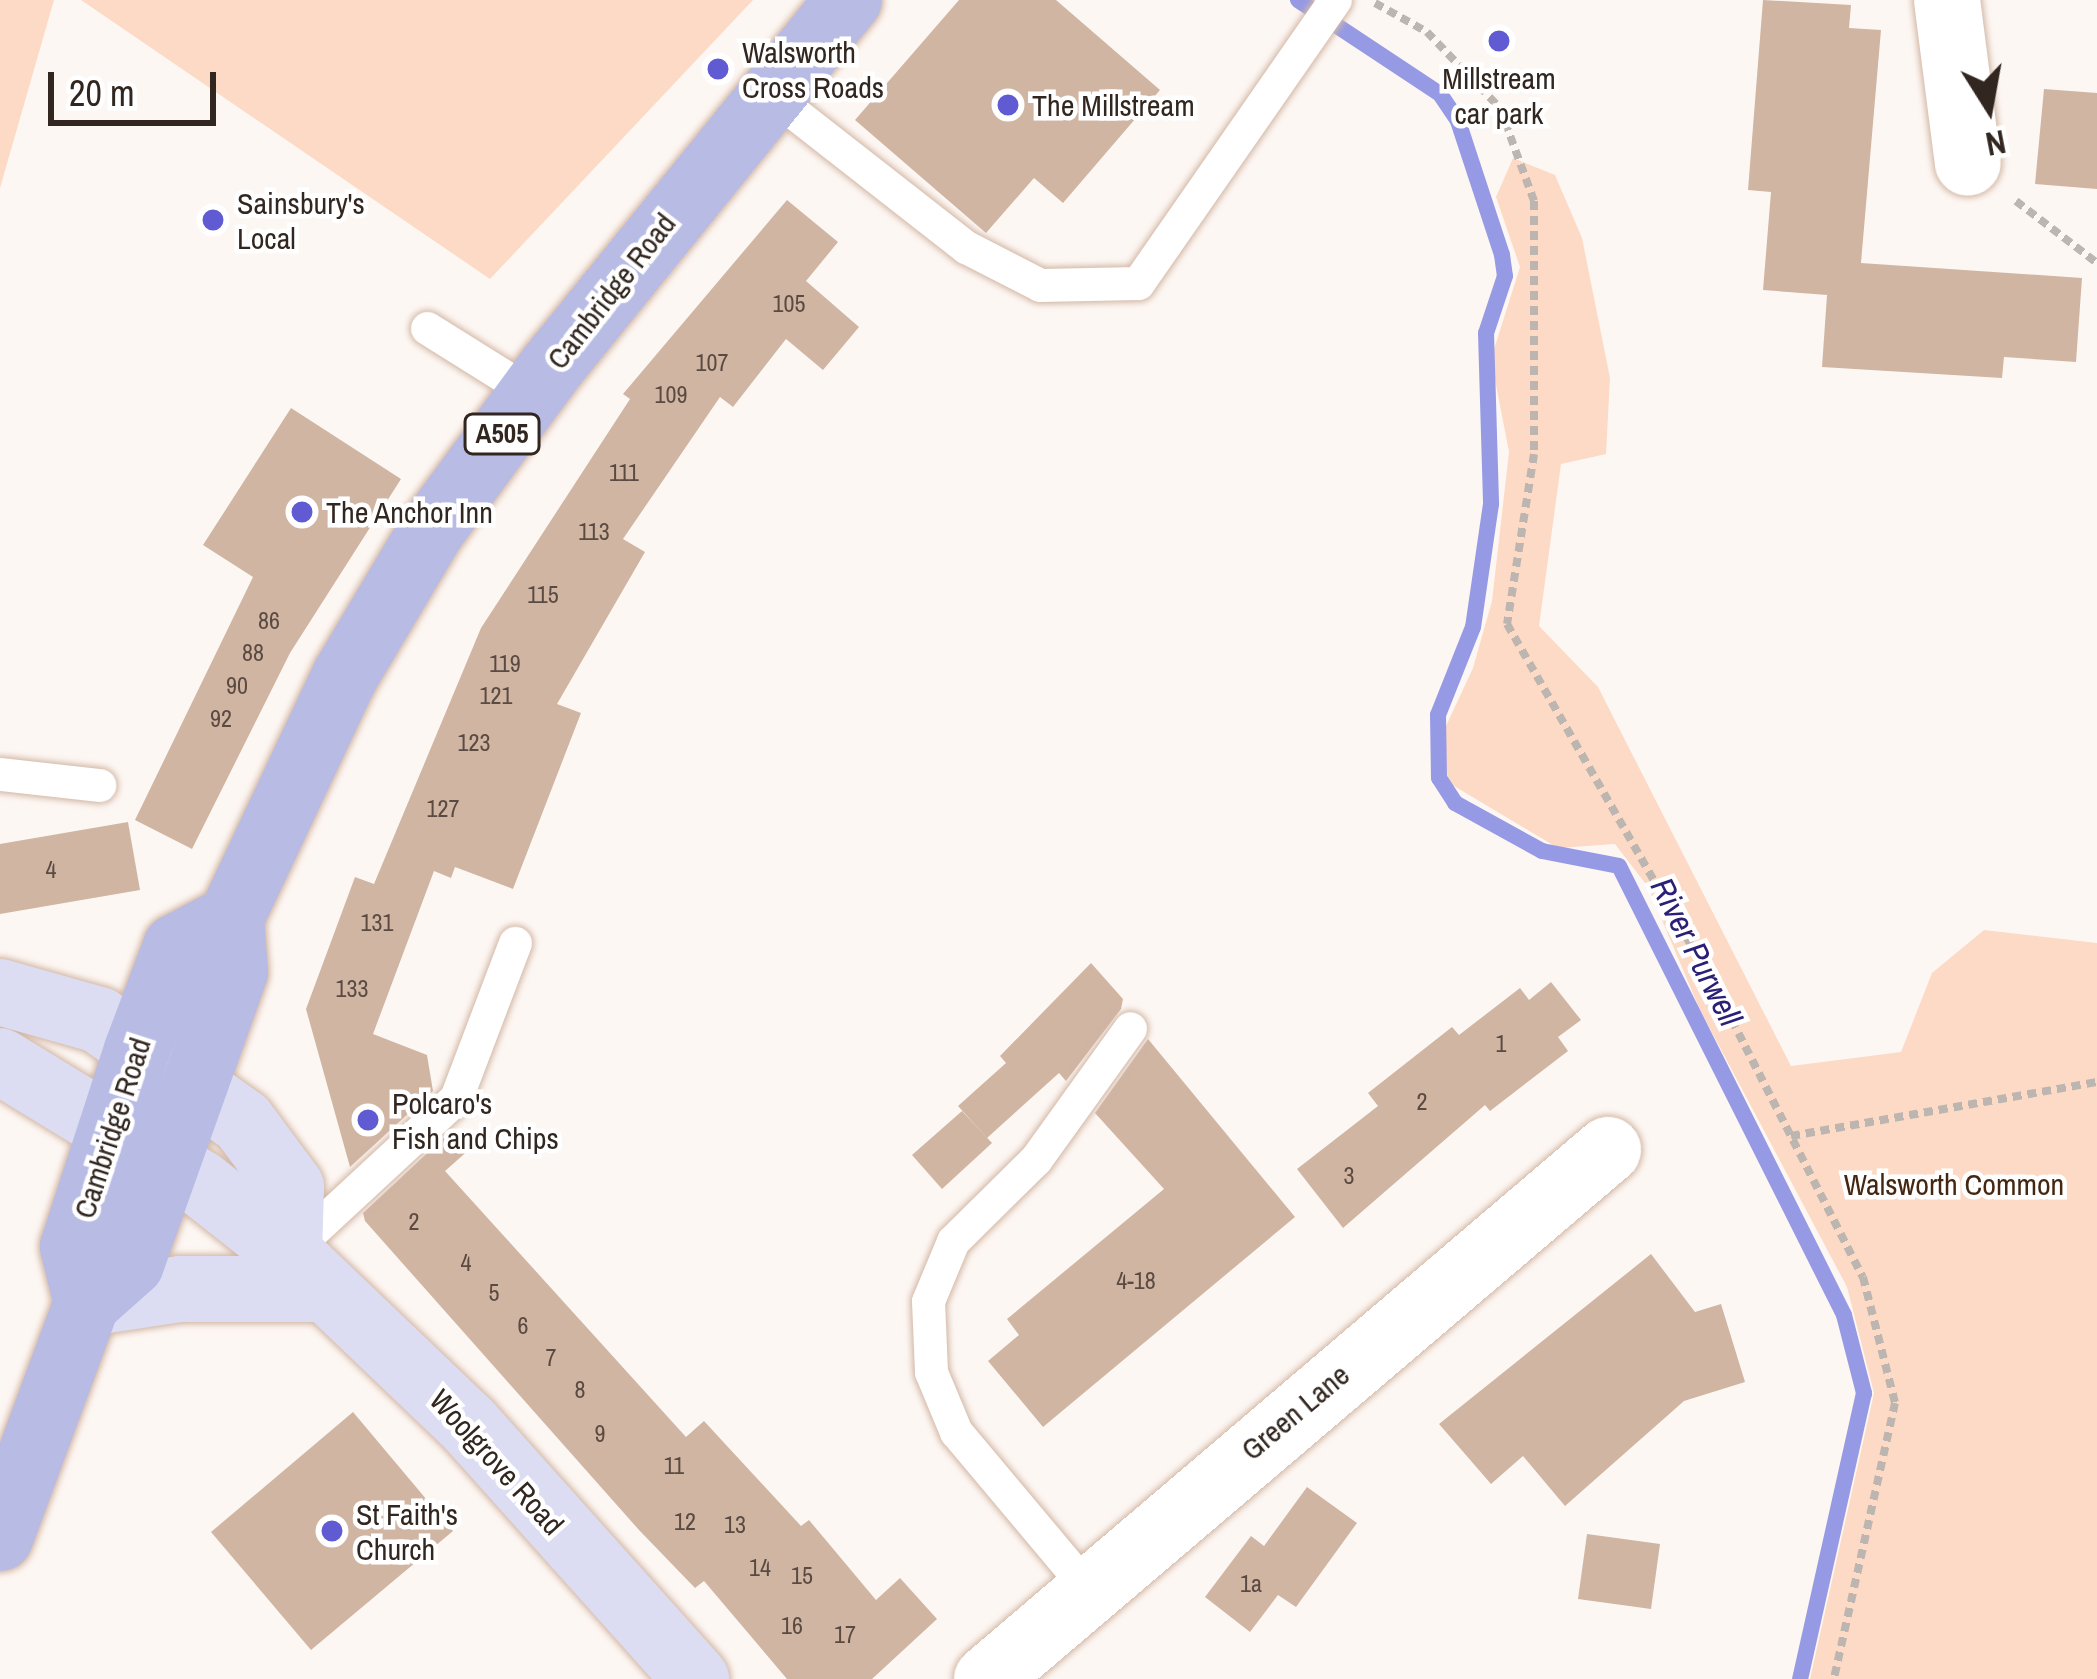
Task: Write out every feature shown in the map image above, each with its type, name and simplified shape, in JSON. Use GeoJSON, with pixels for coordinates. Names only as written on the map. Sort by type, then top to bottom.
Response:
{"type":"FeatureCollection","features":[{"type":"Feature","properties":{"kind":"main road","name":"Cambridge Road"},"geometry":{"type":"LineString","coordinates":[[0,1538],[87,1303],[131,1264],[235,972],[230,917],[345,676],[431,531],[531,393],[849,0]]}},
{"type":"Feature","properties":{"kind":"main road","name":"Cambridge Road"},"geometry":{"type":"LineString","coordinates":[[87,1303],[73,1247],[136,1050],[176,947],[230,917]]}},
{"type":"Feature","properties":{"kind":"street"},"geometry":{"type":"LineString","coordinates":[[1947,0],[1968,163]]}},
{"type":"Feature","properties":{"kind":"street"},"geometry":{"type":"LineString","coordinates":[[0,992],[99,1020],[262,1141],[291,1186],[308,1271],[87,1303]]}},
{"type":"Feature","properties":{"kind":"street","name":"Woolgrove Road"},"geometry":{"type":"LineString","coordinates":[[0,1061],[168,1162],[308,1271],[469,1425],[591,1597],[696,1679]]}},
{"type":"Feature","properties":{"kind":"street","name":"Green Lane"},"geometry":{"type":"LineString","coordinates":[[987,1679],[1088,1588],[1608,1150]]}},
{"type":"Feature","properties":{"kind":"lane"},"geometry":{"type":"LineString","coordinates":[[770,94],[966,248],[1040,285],[1082,289],[1138,283],[1335,0]]}},
{"type":"Feature","properties":{"kind":"lane"},"geometry":{"type":"LineString","coordinates":[[427,328],[531,393]]}},
{"type":"Feature","properties":{"kind":"lane"},"geometry":{"type":"LineString","coordinates":[[0,774],[99,785]]}},
{"type":"Feature","properties":{"kind":"lane"},"geometry":{"type":"LineString","coordinates":[[308,1271],[456,1098],[515,943]]}},
{"type":"Feature","properties":{"kind":"lane"},"geometry":{"type":"LineString","coordinates":[[1088,1588],[956,1432],[931,1372],[928,1300],[952,1241],[1036,1159],[1130,1028]]}},
{"type":"Feature","properties":{"kind":"path"},"geometry":{"type":"LineString","coordinates":[[1370,0],[1427,32],[1500,108],[1534,201],[1534,454],[1507,624],[1791,1136],[1863,1277],[1895,1403],[1834,1679]]}},
{"type":"Feature","properties":{"kind":"path"},"geometry":{"type":"LineString","coordinates":[[1968,163],[2097,263]]}},
{"type":"Feature","properties":{"kind":"path"},"geometry":{"type":"LineString","coordinates":[[1791,1136],[2097,1082]]}},
{"type":"Feature","properties":{"kind":"green space"},"geometry":{"type":"Polygon","coordinates":[[[0,0],[54,0],[0,188],[0,0]]]}},
{"type":"Feature","properties":{"kind":"green space"},"geometry":{"type":"Polygon","coordinates":[[[81,0],[753,0],[490,279],[81,0]]]}},
{"type":"Feature","properties":{"kind":"green space","name":"Walsworth Common"},"geometry":{"type":"Polygon","coordinates":[[[1513,158],[1555,175],[1582,238],[1610,378],[1606,454],[1561,464],[1539,626],[1598,687],[1791,1066],[1901,1052],[1932,973],[1984,930],[2097,943],[2097,1679],[1810,1679],[1874,1393],[1847,1287],[1700,1010],[1648,887],[1615,844],[1558,848],[1449,783],[1440,739],[1473,668],[1492,601],[1509,452],[1491,359],[1520,267],[1496,197],[1513,158]]]}},
{"type":"Feature","properties":{"kind":"building","name":"The Millstream"},"geometry":{"type":"Polygon","coordinates":[[[959,0],[1056,0],[1160,90],[1063,203],[1034,178],[986,233],[855,120],[959,0]]]}},
{"type":"Feature","properties":{"kind":"building"},"geometry":{"type":"Polygon","coordinates":[[[1763,0],[1851,5],[1849,28],[1881,30],[1861,263],[2082,278],[2076,362],[2004,357],[2002,378],[1822,367],[1827,295],[1763,290],[1771,192],[1748,190],[1763,0]]]}},
{"type":"Feature","properties":{"kind":"building"},"geometry":{"type":"Polygon","coordinates":[[[2044,89],[2097,93],[2097,189],[2035,184],[2044,89]]]}},
{"type":"Feature","properties":{"kind":"building"},"geometry":{"type":"Polygon","coordinates":[[[787,200],[838,242],[806,281],[859,327],[823,370],[786,339],[733,407],[720,397],[623,539],[645,552],[557,704],[581,713],[513,889],[455,867],[451,878],[434,871],[373,1034],[427,1055],[433,1091],[350,1167],[306,1009],[355,877],[374,884],[481,628],[630,399],[623,394],[787,200]]]}},
{"type":"Feature","properties":{"kind":"building"},"geometry":{"type":"Polygon","coordinates":[[[291,408],[401,479],[290,653],[192,849],[135,820],[253,577],[203,545],[291,408]]]}},
{"type":"Feature","properties":{"kind":"building"},"geometry":{"type":"Polygon","coordinates":[[[128,822],[140,890],[0,914],[0,844],[128,822]]]}},
{"type":"Feature","properties":{"kind":"building"},"geometry":{"type":"Polygon","coordinates":[[[1091,963],[1123,999],[1121,1009],[1066,1081],[1059,1073],[987,1138],[958,1106],[1006,1063],[1000,1056],[1091,963]]]}},
{"type":"Feature","properties":{"kind":"building"},"geometry":{"type":"Polygon","coordinates":[[[1551,982],[1581,1020],[1558,1037],[1568,1051],[1490,1111],[1485,1105],[1343,1228],[1297,1169],[1378,1106],[1368,1093],[1452,1027],[1459,1035],[1520,988],[1529,1000],[1551,982]]]}},
{"type":"Feature","properties":{"kind":"building"},"geometry":{"type":"Polygon","coordinates":[[[1148,1039],[1295,1217],[1043,1427],[988,1361],[1019,1335],[1007,1319],[1164,1189],[1095,1113],[1148,1039]]]}},
{"type":"Feature","properties":{"kind":"building"},"geometry":{"type":"Polygon","coordinates":[[[962,1111],[992,1143],[942,1189],[912,1155],[962,1111]]]}},
{"type":"Feature","properties":{"kind":"building"},"geometry":{"type":"Polygon","coordinates":[[[453,1129],[471,1148],[445,1171],[686,1437],[704,1421],[801,1526],[809,1520],[876,1600],[900,1578],[937,1619],[872,1679],[787,1679],[704,1581],[695,1588],[639,1530],[365,1221],[363,1213],[453,1129]]]}},
{"type":"Feature","properties":{"kind":"building"},"geometry":{"type":"Polygon","coordinates":[[[1651,1254],[1695,1312],[1721,1304],[1745,1382],[1684,1401],[1565,1506],[1523,1456],[1491,1484],[1439,1424],[1651,1254]]]}},
{"type":"Feature","properties":{"kind":"building","name":"St Faith's Church"},"geometry":{"type":"Polygon","coordinates":[[[353,1412],[453,1531],[311,1650],[211,1532],[353,1412]]]}},
{"type":"Feature","properties":{"kind":"building"},"geometry":{"type":"Polygon","coordinates":[[[1307,1487],[1357,1523],[1296,1607],[1278,1595],[1250,1632],[1205,1597],[1251,1536],[1264,1546],[1307,1487]]]}},
{"type":"Feature","properties":{"kind":"building"},"geometry":{"type":"Polygon","coordinates":[[[1587,1534],[1660,1544],[1651,1609],[1578,1599],[1587,1534]]]}},
{"type":"Feature","properties":{"kind":"waterway","name":"River Purwell"},"geometry":{"type":"LineString","coordinates":[[1298,0],[1440,94],[1458,121],[1502,255],[1505,276],[1486,333],[1491,504],[1473,627],[1438,715],[1439,778],[1455,803],[1542,851],[1619,866],[1844,1315],[1864,1393],[1800,1679]]}},
{"type":"Feature","properties":{"kind":"place","name":"Millstream car park"},"geometry":{"type":"Point","coordinates":[1499,41]}},
{"type":"Feature","properties":{"kind":"place","name":"Walsworth Cross Roads"},"geometry":{"type":"Point","coordinates":[718,69]}},
{"type":"Feature","properties":{"kind":"place","name":"The Millstream"},"geometry":{"type":"Point","coordinates":[1008,105]}},
{"type":"Feature","properties":{"kind":"place","name":"Sainsbury's Local"},"geometry":{"type":"Point","coordinates":[213,220]}},
{"type":"Feature","properties":{"kind":"place","name":"The Anchor Inn"},"geometry":{"type":"Point","coordinates":[302,512]}},
{"type":"Feature","properties":{"kind":"place","name":"Polcaro's Fish and Chips"},"geometry":{"type":"Point","coordinates":[368,1120]}},
{"type":"Feature","properties":{"kind":"place","name":"St Faith's Church"},"geometry":{"type":"Point","coordinates":[332,1531]}}]}
